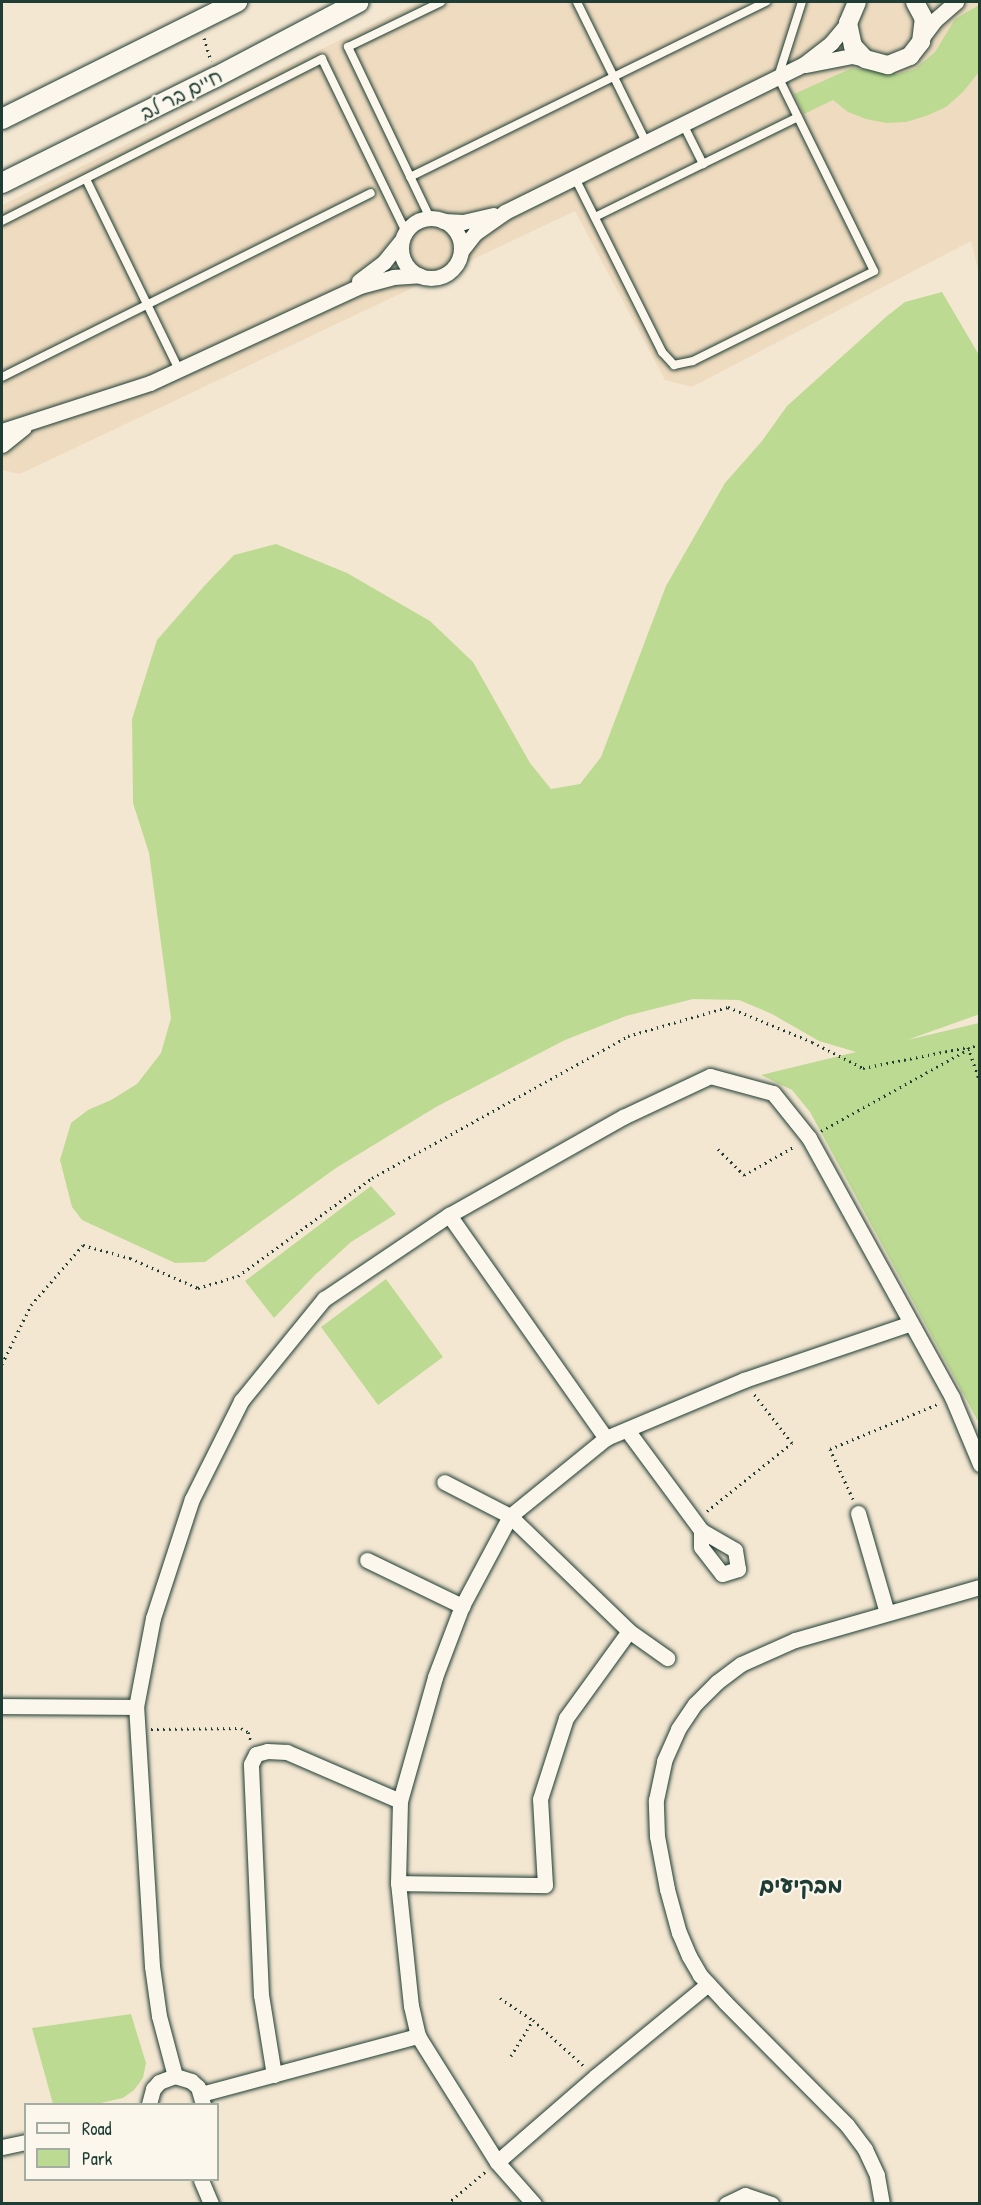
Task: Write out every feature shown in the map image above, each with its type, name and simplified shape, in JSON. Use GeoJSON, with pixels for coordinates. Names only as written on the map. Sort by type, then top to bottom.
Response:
{"type":"FeatureCollection","features":[{"type":"Feature","properties":{"kind":"main road"},"geometry":{"type":"LineString","coordinates":[[2,119],[237,2]]}},
{"type":"Feature","properties":{"kind":"main road","name":"חיים בר לב"},"geometry":{"type":"LineString","coordinates":[[2,183],[216,77],[359,2]]}},
{"type":"Feature","properties":{"kind":"street"},"geometry":{"type":"LineString","coordinates":[[915,2],[924,19],[923,36]]}},
{"type":"Feature","properties":{"kind":"street"},"geometry":{"type":"LineString","coordinates":[[803,65],[852,56],[882,64],[900,62],[915,52],[923,36],[938,16],[956,2]]}},
{"type":"Feature","properties":{"kind":"street"},"geometry":{"type":"LineString","coordinates":[[853,8],[853,46],[865,59]]}},
{"type":"Feature","properties":{"kind":"street"},"geometry":{"type":"LineString","coordinates":[[2,431],[123,393],[178,370],[332,297],[375,281],[419,275],[432,278],[446,274],[456,264],[461,251],[475,233],[505,212],[803,65],[836,38],[853,8]]}},
{"type":"Feature","properties":{"kind":"street"},"geometry":{"type":"LineString","coordinates":[[332,297],[384,262],[416,222],[436,219],[469,221],[505,212]]}},
{"type":"Feature","properties":{"kind":"street"},"geometry":{"type":"LineString","coordinates":[[436,219],[457,233],[461,251]]}},
{"type":"Feature","properties":{"kind":"street"},"geometry":{"type":"LineString","coordinates":[[404,236],[405,263],[419,275]]}},
{"type":"Feature","properties":{"kind":"street"},"geometry":{"type":"LineString","coordinates":[[2,445],[29,423]]}},
{"type":"Feature","properties":{"kind":"street"},"geometry":{"type":"LineString","coordinates":[[176,2076],[159,2016],[152,1966],[136,1707],[153,1618],[192,1500],[241,1401],[324,1299],[449,1215],[623,1117],[710,1077],[773,1093],[809,1138],[952,1397],[980,1464]]}},
{"type":"Feature","properties":{"kind":"street"},"geometry":{"type":"LineString","coordinates":[[449,1215],[606,1438]]}},
{"type":"Feature","properties":{"kind":"street"},"geometry":{"type":"LineString","coordinates":[[534,2204],[497,2162],[418,2036],[411,2006],[398,1883],[400,1801],[435,1677],[462,1606],[510,1516],[606,1438],[744,1380],[911,1323]]}},
{"type":"Feature","properties":{"kind":"street"},"geometry":{"type":"LineString","coordinates":[[627,1430],[698,1525]]}},
{"type":"Feature","properties":{"kind":"street"},"geometry":{"type":"LineString","coordinates":[[444,1482],[510,1516],[629,1631],[667,1658]]}},
{"type":"Feature","properties":{"kind":"street"},"geometry":{"type":"LineString","coordinates":[[858,1513],[887,1612]]}},
{"type":"Feature","properties":{"kind":"street"},"geometry":{"type":"LineString","coordinates":[[367,1560],[462,1606]]}},
{"type":"Feature","properties":{"kind":"street"},"geometry":{"type":"LineString","coordinates":[[882,2204],[877,2175],[865,2150],[847,2125],[708,1984],[688,1956],[678,1933],[657,1836],[656,1800],[664,1761],[678,1729],[695,1704],[717,1682],[741,1664],[795,1640],[980,1587]]}},
{"type":"Feature","properties":{"kind":"street"},"geometry":{"type":"LineString","coordinates":[[398,1883],[545,1885],[540,1798],[566,1718],[629,1631]]}},
{"type":"Feature","properties":{"kind":"street"},"geometry":{"type":"LineString","coordinates":[[2,1706],[136,1707]]}},
{"type":"Feature","properties":{"kind":"street"},"geometry":{"type":"LineString","coordinates":[[274,2075],[261,1995],[251,1764],[256,1754],[267,1751],[287,1752],[400,1801]]}},
{"type":"Feature","properties":{"kind":"street"},"geometry":{"type":"LineString","coordinates":[[497,2162],[596,2076],[708,1984]]}},
{"type":"Feature","properties":{"kind":"street"},"geometry":{"type":"LineString","coordinates":[[149,2103],[153,2089],[159,2082],[176,2076],[191,2081],[202,2099],[274,2075],[418,2036]]}},
{"type":"Feature","properties":{"kind":"street"},"geometry":{"type":"LineString","coordinates":[[2,2147],[24,2142]]}},
{"type":"Feature","properties":{"kind":"street"},"geometry":{"type":"LineString","coordinates":[[201,2181],[211,2204]]}},
{"type":"Feature","properties":{"kind":"street"},"geometry":{"type":"LineString","coordinates":[[726,2204],[745,2195],[771,2204]]}},
{"type":"Feature","properties":{"kind":"lane"},"geometry":{"type":"LineString","coordinates":[[436,219],[410,177],[348,47],[441,2]]}},
{"type":"Feature","properties":{"kind":"lane"},"geometry":{"type":"LineString","coordinates":[[577,2],[646,142]]}},
{"type":"Feature","properties":{"kind":"lane"},"geometry":{"type":"LineString","coordinates":[[410,177],[766,2]]}},
{"type":"Feature","properties":{"kind":"lane"},"geometry":{"type":"LineString","coordinates":[[575,178],[666,359],[674,365],[682,365],[704,356],[874,271],[778,77],[802,2]]}},
{"type":"Feature","properties":{"kind":"lane"},"geometry":{"type":"LineString","coordinates":[[2,221],[322,59],[404,236]]}},
{"type":"Feature","properties":{"kind":"lane"},"geometry":{"type":"LineString","coordinates":[[595,217],[798,117]]}},
{"type":"Feature","properties":{"kind":"lane"},"geometry":{"type":"LineString","coordinates":[[683,124],[703,164]]}},
{"type":"Feature","properties":{"kind":"lane"},"geometry":{"type":"LineString","coordinates":[[86,178],[178,370]]}},
{"type":"Feature","properties":{"kind":"lane"},"geometry":{"type":"LineString","coordinates":[[2,377],[372,193]]}},
{"type":"Feature","properties":{"kind":"path"},"geometry":{"type":"LineString","coordinates":[[2,1364],[31,1305],[83,1245],[130,1258],[198,1288],[238,1276],[372,1178],[628,1036],[728,1007],[812,1042],[863,1068],[980,1043]]}},
{"type":"Feature","properties":{"kind":"path"},"geometry":{"type":"LineString","coordinates":[[968,1047],[980,1081]]}},
{"type":"Feature","properties":{"kind":"path"},"geometry":{"type":"LineString","coordinates":[[718,1149],[744,1175],[968,1047]]}},
{"type":"Feature","properties":{"kind":"path"},"geometry":{"type":"LineString","coordinates":[[698,1525],[792,1443],[744,1380]]}},
{"type":"Feature","properties":{"kind":"path"},"geometry":{"type":"LineString","coordinates":[[858,1513],[830,1449],[952,1397]]}},
{"type":"Feature","properties":{"kind":"path"},"geometry":{"type":"LineString","coordinates":[[137,1729],[241,1728],[248,1732],[256,1754]]}},
{"type":"Feature","properties":{"kind":"path"},"geometry":{"type":"LineString","coordinates":[[500,1998],[533,2020],[596,2076]]}},
{"type":"Feature","properties":{"kind":"path"},"geometry":{"type":"LineString","coordinates":[[510,2056],[533,2020]]}},
{"type":"Feature","properties":{"kind":"path"},"geometry":{"type":"LineString","coordinates":[[447,2204],[497,2162]]}},
{"type":"Feature","properties":{"kind":"shaded area"},"geometry":{"type":"Polygon","coordinates":[[[418,2],[979,2],[979,274],[971,241],[692,387],[665,380],[575,211],[20,474],[2,470],[2,205],[418,2]]]}},
{"type":"Feature","properties":{"kind":"green space"},"geometry":{"type":"Polygon","coordinates":[[[979,5],[979,72],[963,92],[946,107],[906,122],[886,123],[848,112],[833,100],[804,114],[794,94],[852,68],[897,74],[915,69],[935,52],[955,19],[979,5]]]}},
{"type":"Feature","properties":{"kind":"green space"},"geometry":{"type":"Polygon","coordinates":[[[942,292],[979,355],[980,1014],[907,1040],[979,1023],[979,1423],[810,1112],[792,1090],[761,1075],[856,1052],[819,1041],[772,1014],[739,1000],[693,999],[626,1016],[565,1040],[436,1107],[336,1168],[205,1262],[175,1263],[82,1220],[72,1207],[60,1160],[71,1123],[88,1110],[111,1100],[137,1084],[161,1053],[171,1018],[149,853],[133,803],[132,719],[157,640],[206,584],[234,555],[276,544],[347,573],[430,621],[473,662],[530,763],[551,789],[580,784],[601,757],[666,586],[725,483],[762,441],[787,406],[887,316],[905,302],[942,292]]]}},
{"type":"Feature","properties":{"kind":"green space"},"geometry":{"type":"Polygon","coordinates":[[[371,1186],[396,1214],[351,1242],[315,1275],[274,1318],[245,1281],[371,1186]]]}},
{"type":"Feature","properties":{"kind":"green space"},"geometry":{"type":"Polygon","coordinates":[[[386,1279],[443,1357],[378,1405],[321,1327],[386,1279]]]}},
{"type":"Feature","properties":{"kind":"green space"},"geometry":{"type":"Polygon","coordinates":[[[131,2014],[146,2063],[143,2078],[134,2090],[123,2098],[100,2103],[53,2103],[32,2028],[131,2014]]]}},
{"type":"Feature","properties":{"kind":"district","name":"מבקיעים"},"geometry":{"type":"Point","coordinates":[801,1886]}}]}
